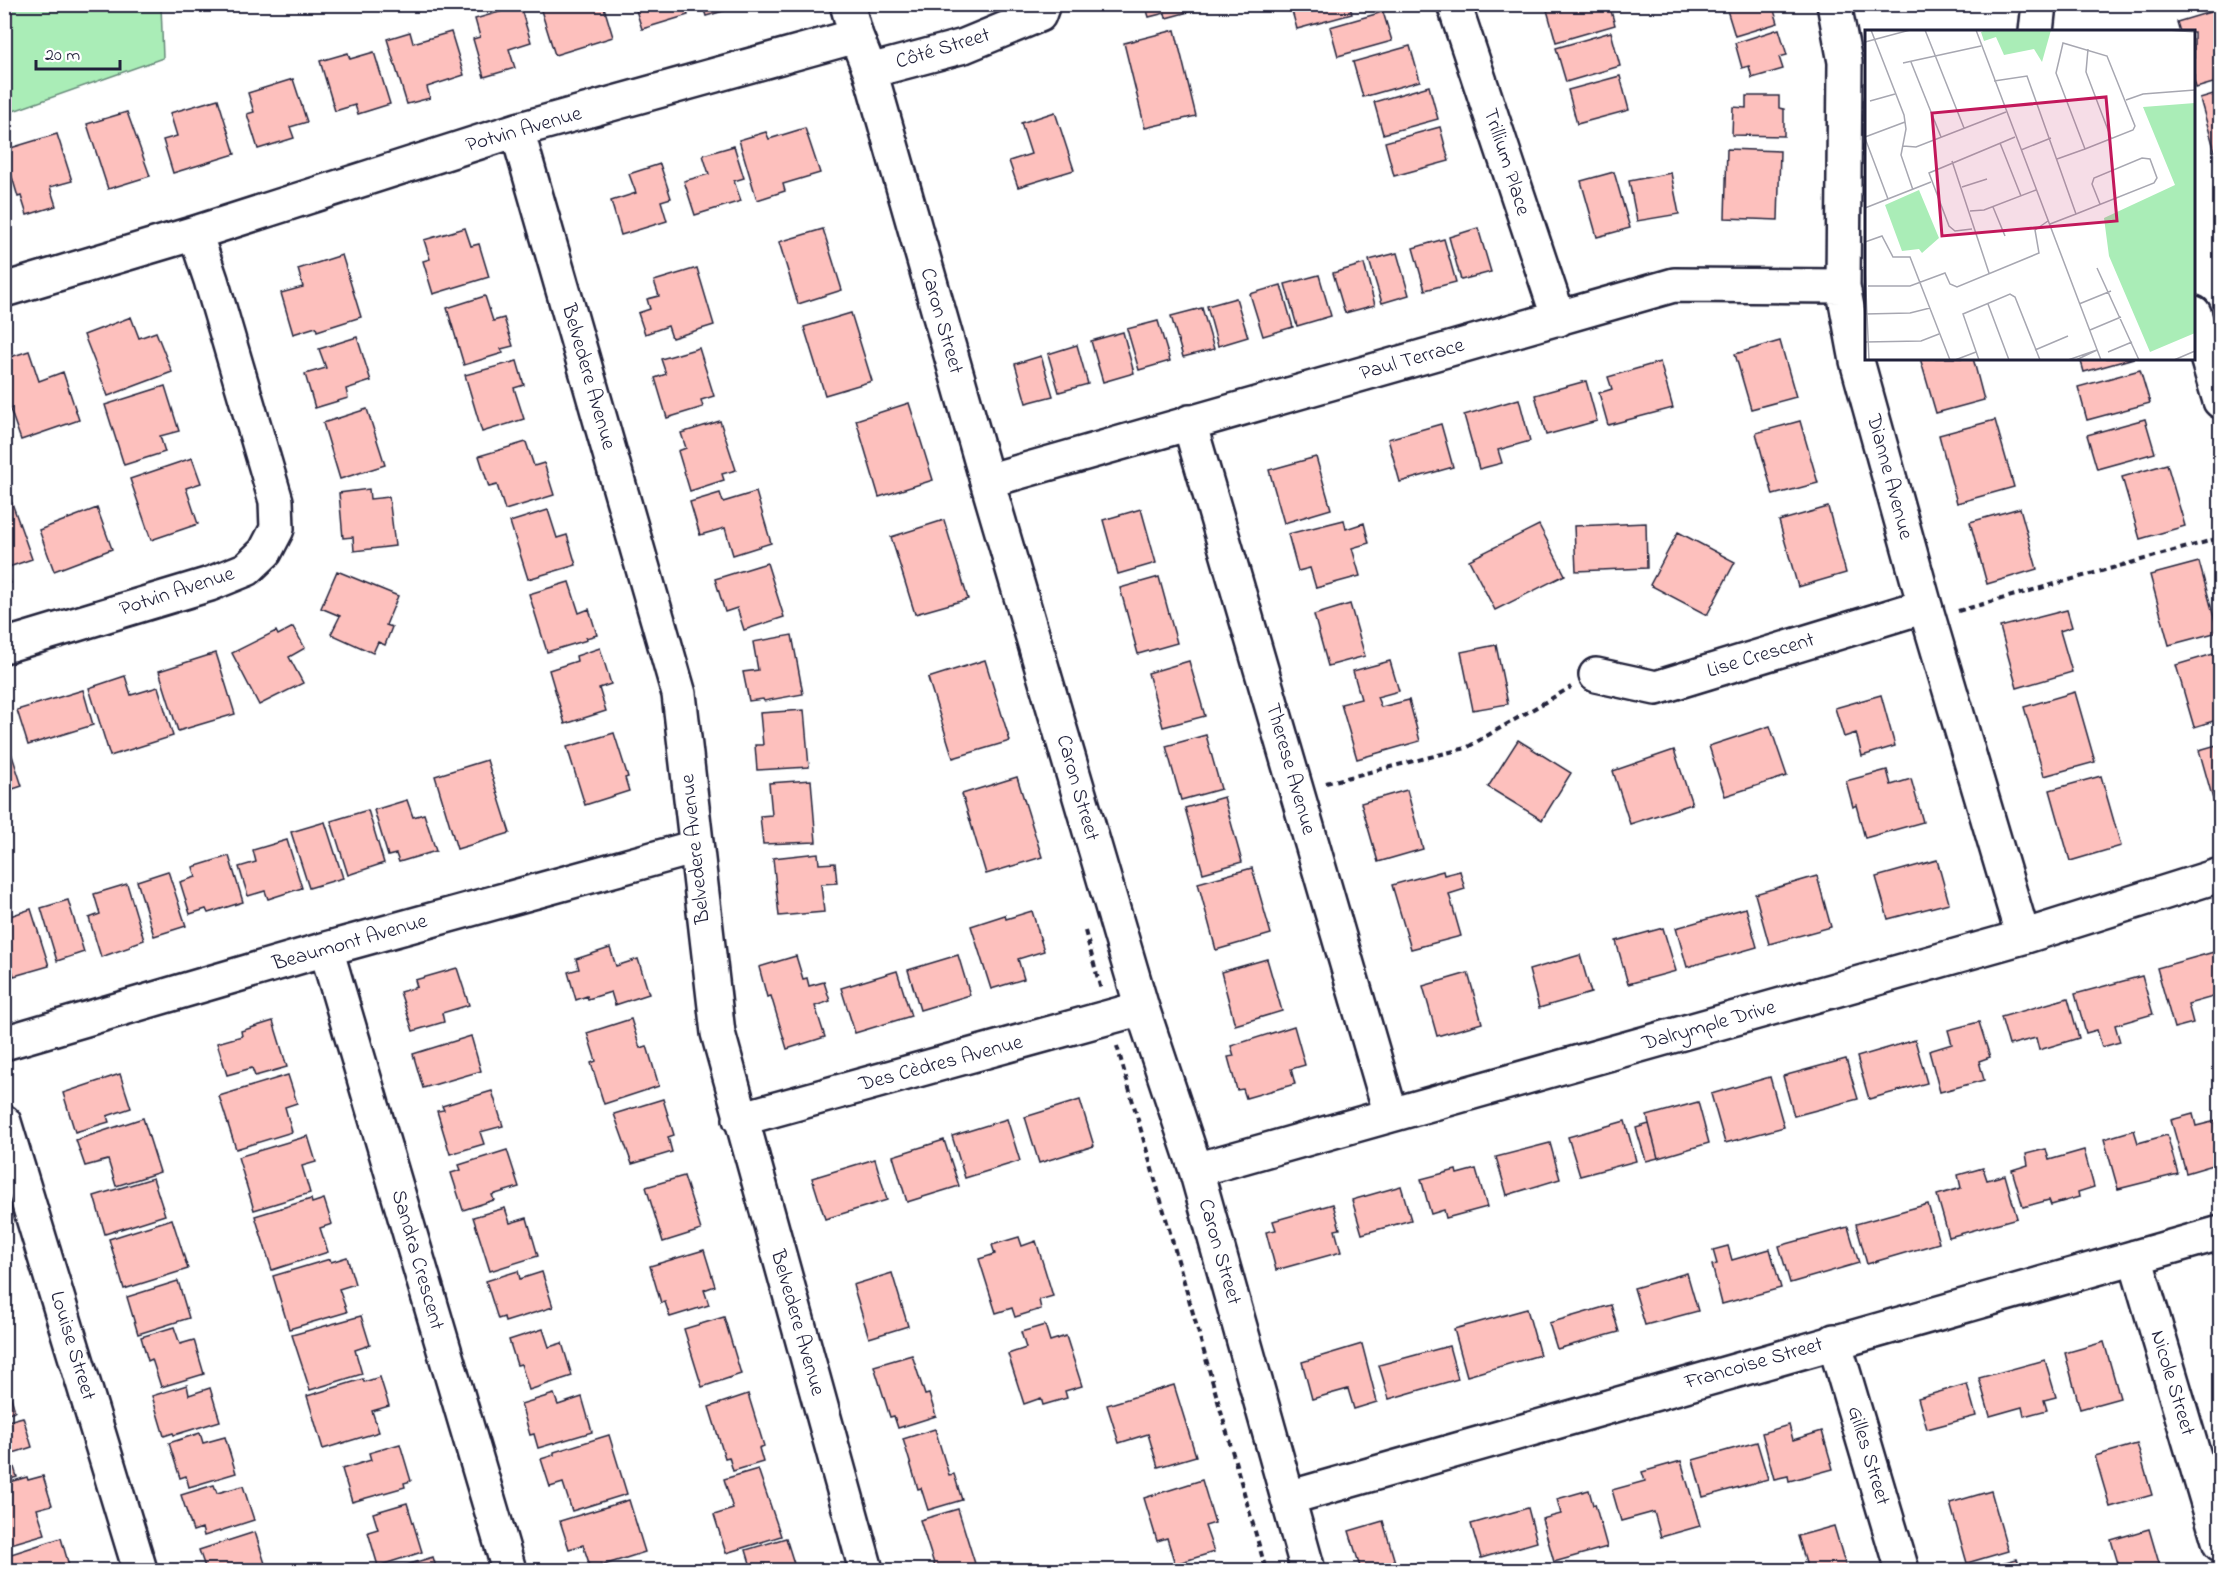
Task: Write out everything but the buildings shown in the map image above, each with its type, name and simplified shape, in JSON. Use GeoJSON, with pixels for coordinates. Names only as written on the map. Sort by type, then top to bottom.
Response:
{"type":"FeatureCollection","features":[{"type":"Feature","properties":{"kind":"street","name":"Caron Street"},"geometry":{"type":"LineString","coordinates":[[847,4],[856,36],[870,71],[987,481],[1142,1008],[1196,1170],[1308,1570]]}},
{"type":"Feature","properties":{"kind":"street","name":"Côté Street"},"geometry":{"type":"LineString","coordinates":[[870,71],[964,46],[1039,15],[1043,4]]}},
{"type":"Feature","properties":{"kind":"street","name":"Trillium Place"},"geometry":{"type":"LineString","coordinates":[[1454,4],[1559,319]]}},
{"type":"Feature","properties":{"kind":"street","name":"Dianne Avenue"},"geometry":{"type":"LineString","coordinates":[[1834,4],[1856,62],[1843,286],[1857,361],[1927,612],[2023,937]]}},
{"type":"Feature","properties":{"kind":"street"},"geometry":{"type":"LineString","coordinates":[[2036,30],[2039,4]]}},
{"type":"Feature","properties":{"kind":"street","name":"Potvin Avenue"},"geometry":{"type":"LineString","coordinates":[[4,290],[195,233],[517,130],[856,36]]}},
{"type":"Feature","properties":{"kind":"street","name":"Belvedere Avenue"},"geometry":{"type":"LineString","coordinates":[[517,130],[679,694],[718,1033],[866,1570]]}},
{"type":"Feature","properties":{"kind":"street","name":"Potvin Avenue"},"geometry":{"type":"LineString","coordinates":[[4,646],[210,584],[247,569],[265,552],[277,529],[276,501],[195,233]]}},
{"type":"Feature","properties":{"kind":"street","name":"Paul Terrace"},"geometry":{"type":"LineString","coordinates":[[987,481],[1674,285],[1843,286]]}},
{"type":"Feature","properties":{"kind":"street"},"geometry":{"type":"LineString","coordinates":[[2195,320],[2220,401]]}},
{"type":"Feature","properties":{"kind":"street","name":"Therese Avenue"},"geometry":{"type":"LineString","coordinates":[[1189,422],[1391,1115]]}},
{"type":"Feature","properties":{"kind":"street","name":"Lise Crescent"},"geometry":{"type":"LineString","coordinates":[[1596,675],[1656,688],[1927,612]]}},
{"type":"Feature","properties":{"kind":"street","name":"Beaumont Avenue"},"geometry":{"type":"LineString","coordinates":[[4,1043],[326,949],[696,847]]}},
{"type":"Feature","properties":{"kind":"street","name":"Dalrymple Drive"},"geometry":{"type":"LineString","coordinates":[[1196,1170],[2023,937],[2220,874]]}},
{"type":"Feature","properties":{"kind":"street","name":"Sandra Crescent"},"geometry":{"type":"LineString","coordinates":[[326,949],[509,1570]]}},
{"type":"Feature","properties":{"kind":"street","name":"Des Cèdres Avenue"},"geometry":{"type":"LineString","coordinates":[[740,1119],[1142,1008]]}},
{"type":"Feature","properties":{"kind":"street","name":"Louise Street"},"geometry":{"type":"LineString","coordinates":[[4,1122],[141,1570]]}},
{"type":"Feature","properties":{"kind":"street","name":"Francoise Street"},"geometry":{"type":"LineString","coordinates":[[1288,1498],[2220,1233]]}},
{"type":"Feature","properties":{"kind":"street","name":"Nicole Street"},"geometry":{"type":"LineString","coordinates":[[2135,1257],[2220,1544]]}},
{"type":"Feature","properties":{"kind":"street","name":"Gilles Street"},"geometry":{"type":"LineString","coordinates":[[1834,1341],[1902,1570]]}},
{"type":"Feature","properties":{"kind":"path"},"geometry":{"type":"LineString","coordinates":[[1927,612],[2220,538]]}},
{"type":"Feature","properties":{"kind":"path"},"geometry":{"type":"LineString","coordinates":[[1296,790],[1466,748],[1562,691],[1596,675]]}},
{"type":"Feature","properties":{"kind":"green space"},"geometry":{"type":"Polygon","coordinates":[[[4,5],[161,5],[163,58],[5,114],[4,5]]]}}]}
